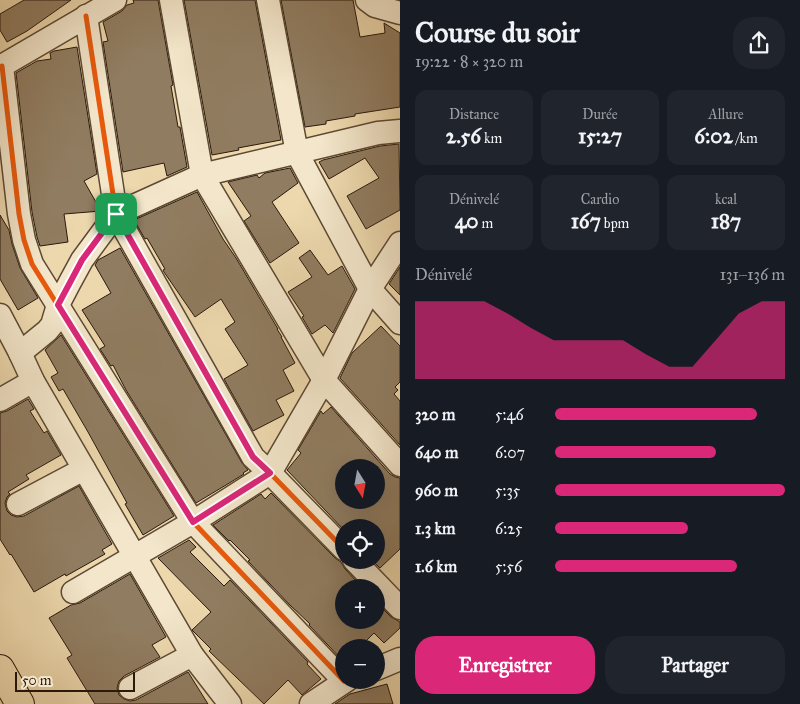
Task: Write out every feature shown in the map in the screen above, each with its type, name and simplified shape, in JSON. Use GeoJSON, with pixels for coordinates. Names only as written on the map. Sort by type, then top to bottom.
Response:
{"type":"FeatureCollection","features":[{"type":"Feature","properties":{"kind":"main road"},"geometry":{"type":"LineString","coordinates":[[0,668],[20,704]]}},
{"type":"Feature","properties":{"kind":"street"},"geometry":{"type":"LineString","coordinates":[[115,0],[1,66],[19,214],[24,240],[32,264],[46,288],[193,522],[335,671]]}},
{"type":"Feature","properties":{"kind":"street"},"geometry":{"type":"LineString","coordinates":[[171,0],[202,175],[324,380],[400,465]]}},
{"type":"Feature","properties":{"kind":"street"},"geometry":{"type":"LineString","coordinates":[[268,0],[297,153],[370,289],[400,323]]}},
{"type":"Feature","properties":{"kind":"street"},"geometry":{"type":"LineString","coordinates":[[367,0],[375,6],[400,13]]}},
{"type":"Feature","properties":{"kind":"street"},"geometry":{"type":"LineString","coordinates":[[86,16],[116,214],[253,457],[335,540]]}},
{"type":"Feature","properties":{"kind":"street"},"geometry":{"type":"LineString","coordinates":[[20,353],[52,326],[58,305],[82,260],[116,214],[202,175],[378,133],[400,131]]}},
{"type":"Feature","properties":{"kind":"street"},"geometry":{"type":"LineString","coordinates":[[73,592],[193,522],[270,473],[324,380],[370,289],[400,243]]}},
{"type":"Feature","properties":{"kind":"street"},"geometry":{"type":"LineString","coordinates":[[3,326],[192,655],[230,704]]}},
{"type":"Feature","properties":{"kind":"street"},"geometry":{"type":"LineString","coordinates":[[0,400],[33,381]]}},
{"type":"Feature","properties":{"kind":"street"},"geometry":{"type":"LineString","coordinates":[[18,504],[84,469]]}},
{"type":"Feature","properties":{"kind":"street"},"geometry":{"type":"LineString","coordinates":[[363,569],[400,608]]}},
{"type":"Feature","properties":{"kind":"street"},"geometry":{"type":"LineString","coordinates":[[130,688],[192,655]]}},
{"type":"Feature","properties":{"kind":"street"},"geometry":{"type":"LineString","coordinates":[[385,666],[400,660]]}},
{"type":"Feature","properties":{"kind":"street"},"geometry":{"type":"LineString","coordinates":[[311,704],[335,688]]}},
{"type":"Feature","properties":{"kind":"building"},"geometry":{"type":"Polygon","coordinates":[[[24,0],[71,0],[27,31],[7,42],[0,30],[0,14],[24,0]]]}},
{"type":"Feature","properties":{"kind":"building"},"geometry":{"type":"Polygon","coordinates":[[[133,0],[158,0],[173,85],[171,86],[178,127],[180,127],[187,167],[167,176],[164,163],[123,172],[103,42],[108,41],[103,22],[122,11],[127,5],[134,3],[133,0]]]}},
{"type":"Feature","properties":{"kind":"building"},"geometry":{"type":"Polygon","coordinates":[[[184,0],[255,0],[281,140],[212,155],[184,0]]]}},
{"type":"Feature","properties":{"kind":"building"},"geometry":{"type":"Polygon","coordinates":[[[281,0],[353,0],[360,37],[385,33],[384,23],[400,33],[400,107],[355,114],[355,116],[326,121],[326,124],[305,127],[281,0]]]}},
{"type":"Feature","properties":{"kind":"building"},"geometry":{"type":"Polygon","coordinates":[[[77,47],[97,174],[84,181],[101,211],[64,214],[68,242],[40,246],[32,212],[16,73],[37,61],[51,59],[50,53],[54,51],[77,47]]]}},
{"type":"Feature","properties":{"kind":"building"},"geometry":{"type":"Polygon","coordinates":[[[399,144],[400,210],[366,229],[347,196],[379,178],[365,158],[329,179],[319,162],[380,146],[399,144]]]}},
{"type":"Feature","properties":{"kind":"building"},"geometry":{"type":"Polygon","coordinates":[[[290,168],[298,183],[272,202],[299,243],[270,263],[244,221],[251,216],[228,182],[257,175],[259,178],[265,173],[290,168]]]}},
{"type":"Feature","properties":{"kind":"building"},"geometry":{"type":"Polygon","coordinates":[[[197,192],[223,239],[278,329],[295,363],[283,370],[294,391],[276,400],[284,415],[253,431],[224,379],[248,365],[225,329],[235,322],[221,299],[195,317],[164,272],[163,270],[165,269],[134,220],[197,192]]]}},
{"type":"Feature","properties":{"kind":"building"},"geometry":{"type":"Polygon","coordinates":[[[0,215],[9,230],[20,268],[38,298],[18,310],[0,279],[0,215]]]}},
{"type":"Feature","properties":{"kind":"building"},"geometry":{"type":"Polygon","coordinates":[[[120,248],[242,463],[248,470],[196,503],[126,390],[113,365],[111,366],[100,349],[105,346],[82,310],[111,293],[95,265],[98,260],[120,248]]]}},
{"type":"Feature","properties":{"kind":"building"},"geometry":{"type":"Polygon","coordinates":[[[310,250],[328,275],[342,266],[355,289],[333,333],[325,325],[312,334],[302,317],[304,316],[288,292],[312,277],[299,258],[310,250]]]}},
{"type":"Feature","properties":{"kind":"building"},"geometry":{"type":"Polygon","coordinates":[[[400,267],[400,295],[389,284],[400,267]]]}},
{"type":"Feature","properties":{"kind":"building"},"geometry":{"type":"Polygon","coordinates":[[[381,326],[400,346],[400,382],[395,387],[398,390],[394,394],[400,401],[400,445],[340,378],[352,353],[381,326]]]}},
{"type":"Feature","properties":{"kind":"building"},"geometry":{"type":"Polygon","coordinates":[[[61,335],[174,516],[143,535],[63,389],[59,391],[51,377],[58,373],[45,350],[61,335]]]}},
{"type":"Feature","properties":{"kind":"building"},"geometry":{"type":"Polygon","coordinates":[[[28,399],[34,409],[30,411],[44,433],[47,431],[61,455],[26,475],[29,479],[8,492],[10,494],[5,503],[7,511],[17,517],[24,516],[79,486],[112,544],[102,550],[105,554],[34,592],[0,539],[0,413],[28,399]]]}},
{"type":"Feature","properties":{"kind":"building"},"geometry":{"type":"Polygon","coordinates":[[[331,407],[377,459],[335,459],[335,509],[385,509],[385,468],[390,474],[400,478],[400,549],[385,563],[385,519],[335,519],[335,521],[287,470],[301,453],[298,450],[321,411],[323,414],[331,407]]]}},
{"type":"Feature","properties":{"kind":"building"},"geometry":{"type":"Polygon","coordinates":[[[271,493],[335,558],[335,569],[345,569],[354,579],[335,579],[335,629],[385,629],[385,611],[400,622],[400,628],[385,642],[385,639],[380,639],[374,633],[368,639],[335,639],[335,652],[310,624],[248,561],[250,560],[213,525],[261,494],[265,499],[271,493]]]}},
{"type":"Feature","properties":{"kind":"building"},"geometry":{"type":"Polygon","coordinates":[[[189,540],[196,547],[190,552],[224,586],[230,580],[308,662],[307,664],[321,679],[302,695],[288,680],[264,704],[209,651],[211,649],[192,630],[211,612],[158,558],[189,540]]]}},
{"type":"Feature","properties":{"kind":"building"},"geometry":{"type":"Polygon","coordinates":[[[130,574],[166,637],[152,645],[160,657],[124,676],[119,681],[117,688],[119,695],[130,701],[136,700],[188,672],[208,704],[95,704],[67,658],[72,655],[49,618],[71,605],[80,603],[130,574]]]}},
{"type":"Feature","properties":{"kind":"building"},"geometry":{"type":"Polygon","coordinates":[[[387,684],[393,704],[335,704],[350,694],[368,689],[385,689],[385,685],[387,684]]]}},
{"type":"Feature","properties":{"kind":"cycle path"},"geometry":{"type":"LineString","coordinates":[[86,16],[116,214],[253,457],[335,540]]}},
{"type":"Feature","properties":{"kind":"cycle path"},"geometry":{"type":"LineString","coordinates":[[2,66],[19,214],[24,240],[32,264],[193,522],[335,672]]}},
{"type":"Feature","properties":{"kind":"route"},"geometry":{"type":"LineString","coordinates":[[116,214],[253,457],[270,473],[193,522],[58,305],[82,260],[116,214]]}}]}
